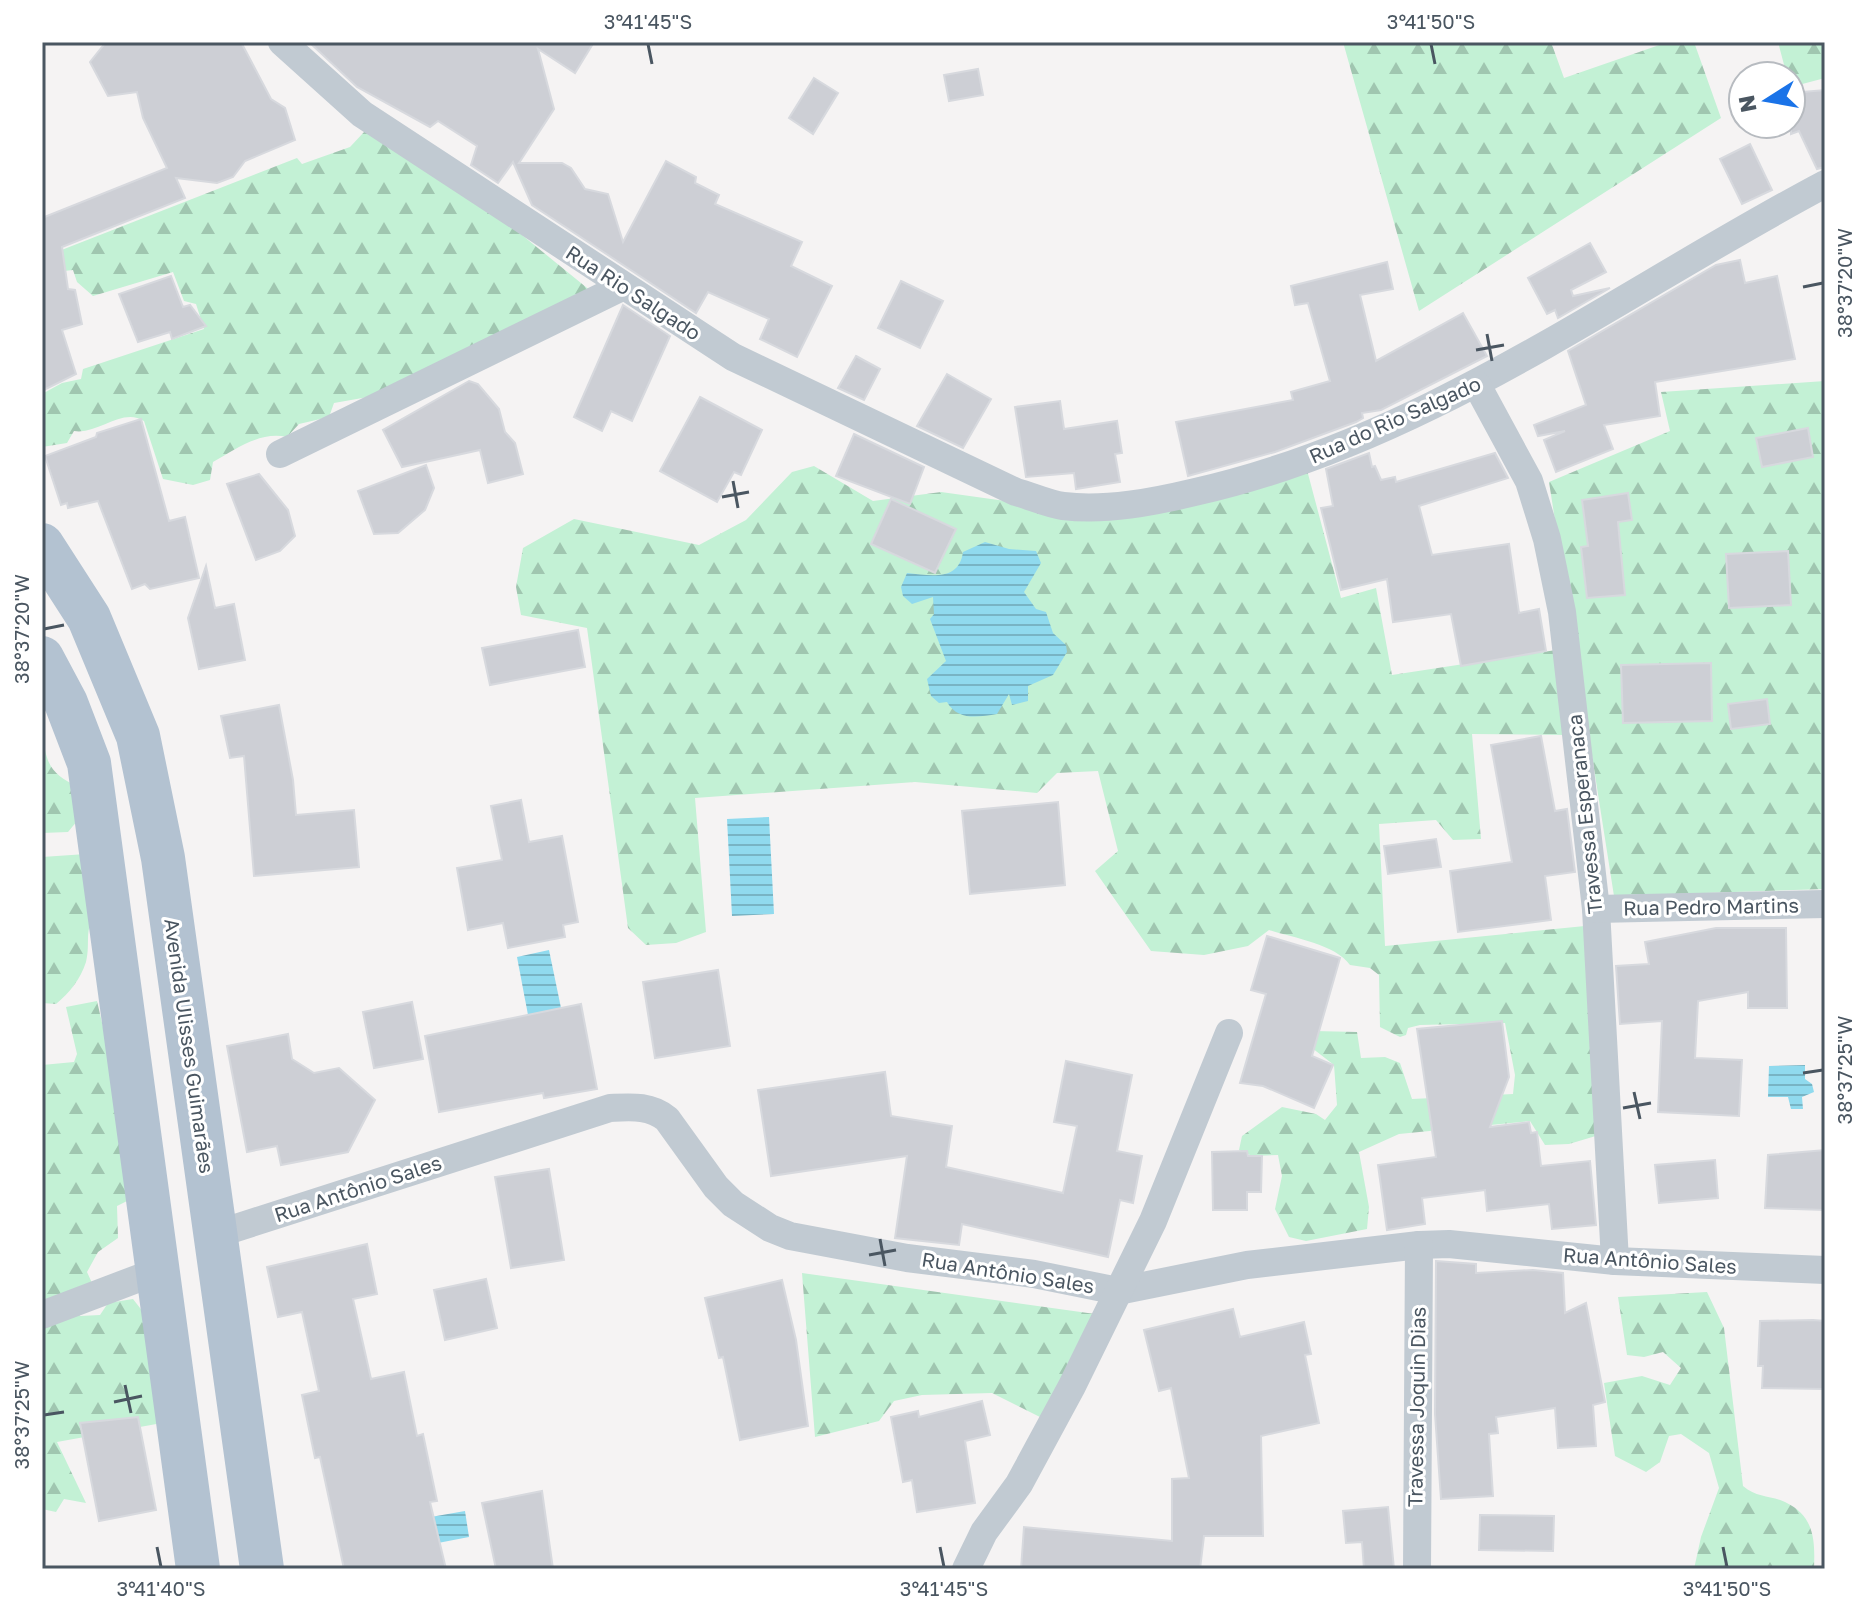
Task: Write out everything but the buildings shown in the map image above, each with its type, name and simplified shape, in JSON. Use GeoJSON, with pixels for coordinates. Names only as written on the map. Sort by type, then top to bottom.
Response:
{"type":"FeatureCollection","features":[{"type":"Feature","properties":{"kind":"main road","name":"Avenida Ulisses Guimarães"},"geometry":{"type":"LineString","coordinates":[[42,545],[89,618],[138,736],[163,858],[262,1562]]}},
{"type":"Feature","properties":{"kind":"main road"},"geometry":{"type":"LineString","coordinates":[[42,658],[66,703],[89,763],[197,1566],[262,1562]]}},
{"type":"Feature","properties":{"kind":"street","name":"Rua Rio Salgado"},"geometry":{"type":"LineString","coordinates":[[282,42],[362,114],[733,357],[1016,492]]}},
{"type":"Feature","properties":{"kind":"street","name":"Rua do Rio Salgado"},"geometry":{"type":"LineString","coordinates":[[1016,492],[1061,506],[1109,507],[1224,486],[1341,448],[1477,385],[1737,230],[1825,184]]}},
{"type":"Feature","properties":{"kind":"street"},"geometry":{"type":"LineString","coordinates":[[280,454],[622,287]]}},
{"type":"Feature","properties":{"kind":"street","name":"Travessa Esperanaca"},"geometry":{"type":"LineString","coordinates":[[1477,385],[1529,481],[1557,581],[1596,909],[1615,1261]]}},
{"type":"Feature","properties":{"kind":"street","name":"Rua Pedro Martins"},"geometry":{"type":"LineString","coordinates":[[1596,909],[1825,904]]}},
{"type":"Feature","properties":{"kind":"street"},"geometry":{"type":"LineString","coordinates":[[966,1569],[984,1532],[1019,1484],[1153,1221],[1229,1033]]}},
{"type":"Feature","properties":{"kind":"street","name":"Rua Antônio Sales"},"geometry":{"type":"LineString","coordinates":[[214,1235],[610,1108],[643,1107],[657,1110],[667,1119],[716,1187],[733,1204],[770,1228],[790,1236],[893,1255],[1034,1274],[1118,1291],[1247,1265],[1449,1244],[1615,1261],[1825,1270]]}},
{"type":"Feature","properties":{"kind":"street","name":"Travessa Joquin Dias"},"geometry":{"type":"LineString","coordinates":[[1417,1569],[1419,1245]]}},
{"type":"Feature","properties":{"kind":"street"},"geometry":{"type":"LineString","coordinates":[[42,1315],[158,1271]]}},
{"type":"Feature","properties":{"kind":"green space"},"geometry":{"type":"Polygon","coordinates":[[[1343,42],[1551,42],[1564,78],[1668,42],[1694,42],[1721,118],[1419,311],[1343,42]]]}},
{"type":"Feature","properties":{"kind":"green space"},"geometry":{"type":"Polygon","coordinates":[[[1778,42],[1825,42],[1825,78],[1807,83],[1807,60],[1783,60],[1778,42]]]}},
{"type":"Feature","properties":{"kind":"green space"},"geometry":{"type":"Polygon","coordinates":[[[365,131],[517,231],[592,292],[385,394],[334,403],[329,417],[299,424],[287,437],[267,437],[248,442],[213,462],[210,480],[193,485],[163,479],[144,421],[136,418],[127,417],[92,429],[74,431],[67,443],[42,447],[42,394],[62,383],[81,379],[83,369],[204,329],[196,304],[184,301],[173,272],[93,296],[77,282],[73,270],[64,271],[59,251],[297,158],[302,164],[350,147],[365,131]]]}},
{"type":"Feature","properties":{"kind":"green space"},"geometry":{"type":"Polygon","coordinates":[[[1825,381],[1825,889],[1614,896],[1549,482],[1670,431],[1661,392],[1825,381]]]}},
{"type":"Feature","properties":{"kind":"green space"},"geometry":{"type":"Polygon","coordinates":[[[814,466],[873,501],[941,492],[1026,504],[1307,470],[1341,598],[1376,588],[1392,675],[1556,650],[1567,735],[1472,734],[1481,839],[1453,840],[1436,820],[1379,824],[1385,946],[1585,926],[1599,1135],[1569,1144],[1545,1145],[1530,1121],[1399,1134],[1359,1152],[1369,1207],[1367,1229],[1306,1241],[1289,1237],[1275,1209],[1282,1176],[1278,1155],[1252,1156],[1239,1150],[1242,1136],[1282,1107],[1316,1114],[1325,1120],[1337,1105],[1334,1065],[1312,1048],[1314,1031],[1357,1032],[1361,1058],[1385,1057],[1400,1063],[1412,1099],[1513,1094],[1515,1075],[1505,1023],[1420,1025],[1408,1028],[1406,1035],[1400,1037],[1380,1027],[1379,975],[1370,968],[1350,965],[1324,947],[1269,930],[1248,946],[1204,955],[1151,951],[1095,871],[1118,851],[1098,771],[1057,773],[1037,793],[915,782],[695,798],[706,932],[676,943],[646,945],[628,928],[587,628],[521,615],[516,587],[523,548],[574,519],[699,545],[746,520],[792,472],[814,466]]]}},
{"type":"Feature","properties":{"kind":"green space"},"geometry":{"type":"Polygon","coordinates":[[[42,750],[45,750],[56,772],[77,786],[82,815],[68,832],[42,833],[42,750]]]}},
{"type":"Feature","properties":{"kind":"green space"},"geometry":{"type":"Polygon","coordinates":[[[86,854],[97,912],[89,930],[86,962],[78,980],[56,1004],[42,1003],[42,857],[86,854]]]}},
{"type":"Feature","properties":{"kind":"green space"},"geometry":{"type":"Polygon","coordinates":[[[97,1001],[136,1171],[131,1199],[117,1206],[118,1238],[98,1252],[87,1272],[92,1283],[80,1316],[100,1315],[108,1303],[133,1299],[147,1317],[173,1421],[57,1442],[86,1503],[64,1499],[56,1512],[42,1509],[42,1065],[74,1062],[77,1054],[66,1007],[97,1001]]]}},
{"type":"Feature","properties":{"kind":"green space"},"geometry":{"type":"Polygon","coordinates":[[[802,1273],[1095,1314],[1046,1420],[992,1393],[922,1395],[894,1401],[879,1421],[815,1437],[802,1273]]]}},
{"type":"Feature","properties":{"kind":"green space"},"geometry":{"type":"Polygon","coordinates":[[[1707,1292],[1724,1328],[1743,1486],[1753,1493],[1785,1502],[1802,1514],[1813,1539],[1814,1569],[1694,1569],[1701,1537],[1719,1488],[1709,1453],[1681,1434],[1669,1436],[1660,1462],[1646,1472],[1615,1456],[1604,1383],[1642,1376],[1670,1385],[1681,1368],[1663,1352],[1644,1357],[1627,1355],[1618,1297],[1707,1292]]]}},
{"type":"Feature","properties":{"kind":"water"},"geometry":{"type":"Polygon","coordinates":[[[985,542],[1009,549],[1036,551],[1041,563],[1024,592],[1036,609],[1046,612],[1053,633],[1066,645],[1067,652],[1053,675],[1028,686],[1028,701],[1012,705],[1009,694],[997,714],[969,716],[957,712],[947,702],[939,703],[931,696],[927,679],[946,661],[930,619],[934,614],[933,597],[912,604],[903,596],[901,587],[907,573],[935,575],[950,572],[956,568],[963,552],[985,542]]]}},
{"type":"Feature","properties":{"kind":"water"},"geometry":{"type":"Polygon","coordinates":[[[769,817],[774,914],[732,916],[727,819],[769,817]]]}},
{"type":"Feature","properties":{"kind":"water"},"geometry":{"type":"Polygon","coordinates":[[[549,950],[561,1008],[528,1015],[517,957],[549,950]]]}},
{"type":"Feature","properties":{"kind":"water"},"geometry":{"type":"Polygon","coordinates":[[[1805,1065],[1805,1079],[1812,1084],[1814,1092],[1802,1097],[1803,1109],[1791,1109],[1788,1097],[1768,1097],[1769,1066],[1805,1065]]]}},
{"type":"Feature","properties":{"kind":"water"},"geometry":{"type":"Polygon","coordinates":[[[465,1511],[469,1537],[412,1548],[408,1521],[465,1511]]]}}]}
